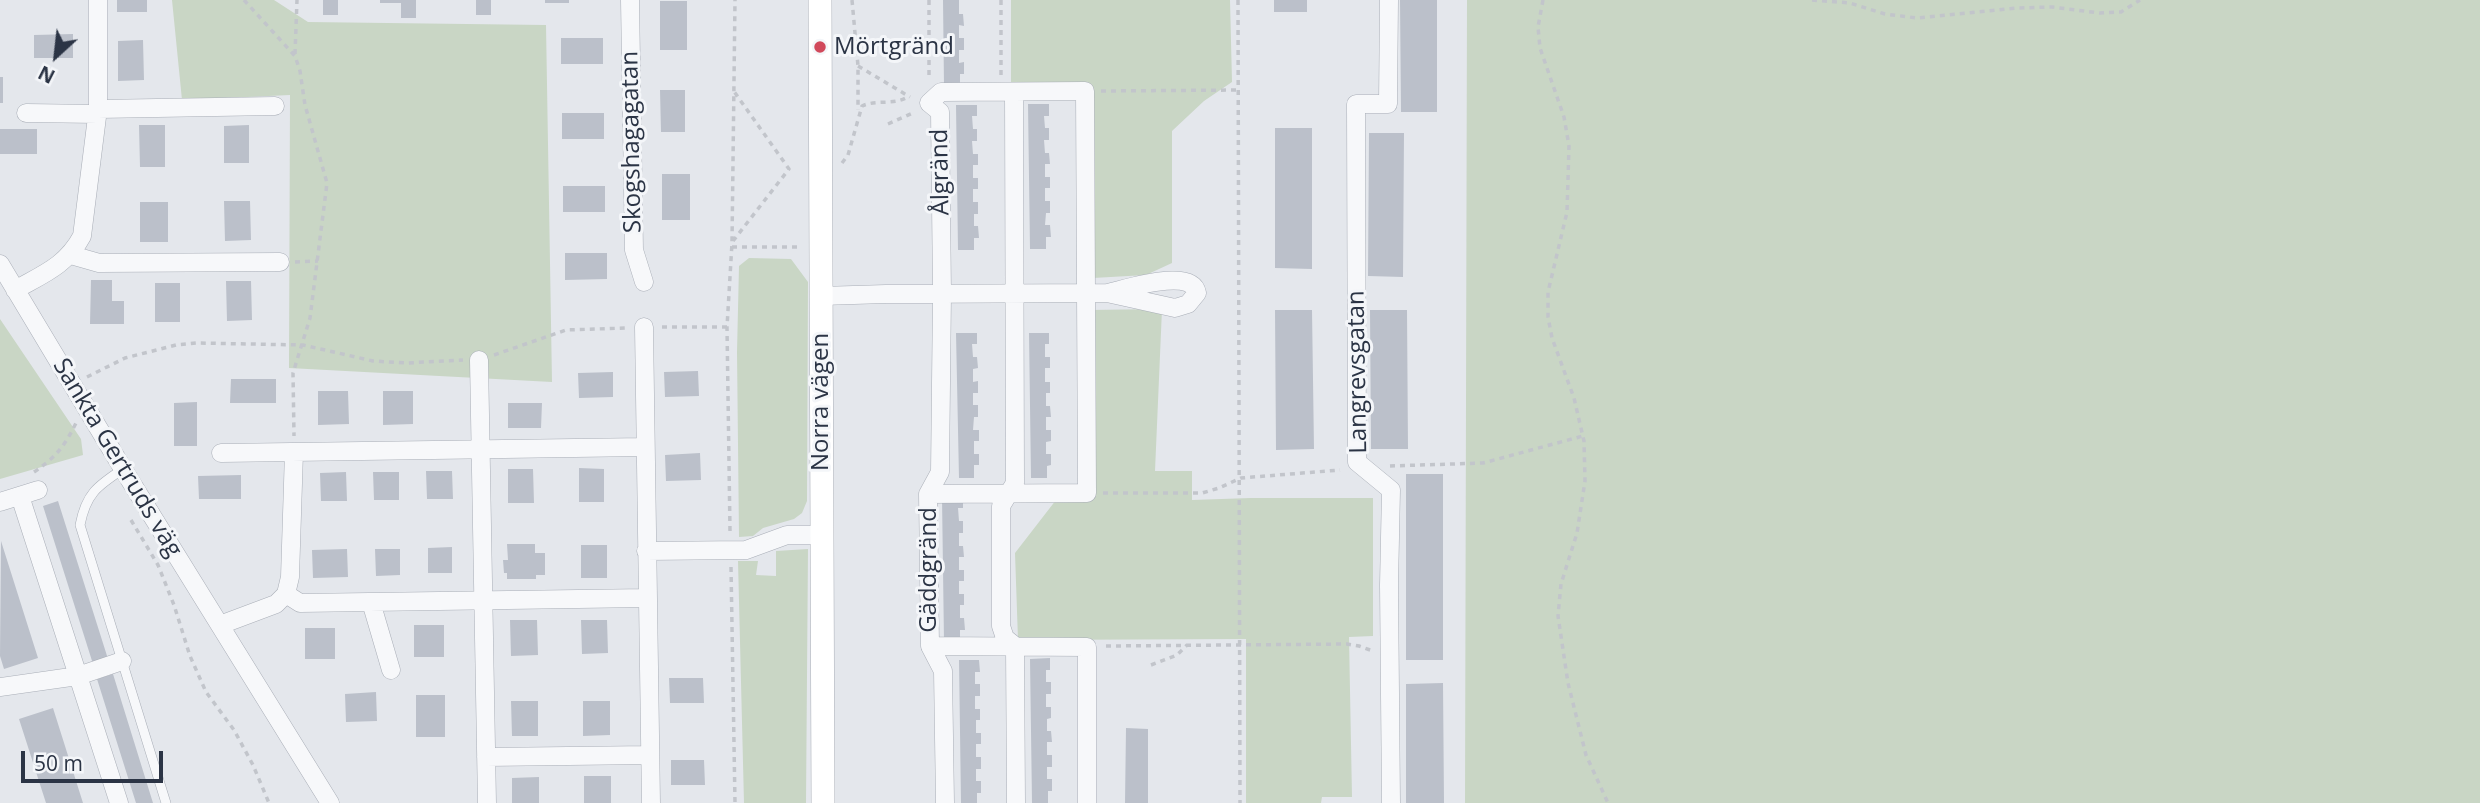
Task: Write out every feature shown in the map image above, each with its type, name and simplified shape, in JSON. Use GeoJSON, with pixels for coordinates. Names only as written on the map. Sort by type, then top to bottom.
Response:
{"type":"FeatureCollection","features":[{"type":"Feature","properties":{"kind":"street"},"geometry":{"type":"LineString","coordinates":[[15,290],[61,264],[71,255],[82,236],[98,111],[98,0]]}},
{"type":"Feature","properties":{"kind":"street","name":"Skogshagagatan"},"geometry":{"type":"LineString","coordinates":[[630,0],[634,250],[644,282]]}},
{"type":"Feature","properties":{"kind":"street","name":"Norra vägen"},"geometry":{"type":"LineString","coordinates":[[820,0],[823,803]]}},
{"type":"Feature","properties":{"kind":"street","name":"Langrevsgatan"},"geometry":{"type":"LineString","coordinates":[[1389,0],[1388,104],[1356,104],[1357,462],[1391,490],[1391,803]]}},
{"type":"Feature","properties":{"kind":"street"},"geometry":{"type":"LineString","coordinates":[[928,494],[1087,493],[1085,91]]}},
{"type":"Feature","properties":{"kind":"street","name":"Ålgränd"},"geometry":{"type":"LineString","coordinates":[[928,494],[940,472],[942,293],[940,112],[929,103],[941,92],[1085,91]]}},
{"type":"Feature","properties":{"kind":"street"},"geometry":{"type":"LineString","coordinates":[[1008,92],[1014,293],[1015,484],[1001,506],[1001,626],[1005,638],[1015,646],[1016,803]]}},
{"type":"Feature","properties":{"kind":"street"},"geometry":{"type":"LineString","coordinates":[[26,113],[275,106]]}},
{"type":"Feature","properties":{"kind":"street"},"geometry":{"type":"LineString","coordinates":[[71,255],[99,263],[280,262]]}},
{"type":"Feature","properties":{"kind":"street","name":"Sankta Gertruds väg"},"geometry":{"type":"LineString","coordinates":[[0,264],[122,469],[330,803]]}},
{"type":"Feature","properties":{"kind":"street"},"geometry":{"type":"LineString","coordinates":[[821,296],[1107,293]]}},
{"type":"Feature","properties":{"kind":"street"},"geometry":{"type":"LineString","coordinates":[[644,327],[651,803]]}},
{"type":"Feature","properties":{"kind":"street"},"geometry":{"type":"LineString","coordinates":[[479,359],[486,803]]}},
{"type":"Feature","properties":{"kind":"street"},"geometry":{"type":"LineString","coordinates":[[221,453],[645,447]]}},
{"type":"Feature","properties":{"kind":"street"},"geometry":{"type":"LineString","coordinates":[[220,625],[276,604],[286,594],[290,577],[294,452]]}},
{"type":"Feature","properties":{"kind":"street"},"geometry":{"type":"LineString","coordinates":[[0,502],[29,493],[78,676],[119,803]]}},
{"type":"Feature","properties":{"kind":"street","name":"Gäddgränd"},"geometry":{"type":"LineString","coordinates":[[928,494],[929,646],[943,671],[945,803]]}},
{"type":"Feature","properties":{"kind":"street"},"geometry":{"type":"LineString","coordinates":[[646,551],[731,550],[757,547],[787,535],[820,535]]}},
{"type":"Feature","properties":{"kind":"street"},"geometry":{"type":"LineString","coordinates":[[286,594],[300,603],[647,598]]}},
{"type":"Feature","properties":{"kind":"street"},"geometry":{"type":"LineString","coordinates":[[371,603],[391,670]]}},
{"type":"Feature","properties":{"kind":"street","name":"Gäddgränd"},"geometry":{"type":"LineString","coordinates":[[929,646],[1087,647]]}},
{"type":"Feature","properties":{"kind":"street"},"geometry":{"type":"LineString","coordinates":[[1087,647],[1087,803]]}},
{"type":"Feature","properties":{"kind":"street"},"geometry":{"type":"LineString","coordinates":[[0,687],[78,676],[122,662]]}},
{"type":"Feature","properties":{"kind":"street"},"geometry":{"type":"LineString","coordinates":[[486,757],[650,755]]}},
{"type":"Feature","properties":{"kind":"lane"},"geometry":{"type":"LineString","coordinates":[[122,469],[92,491],[80,526],[166,803]]}},
{"type":"Feature","properties":{"kind":"path"},"geometry":{"type":"LineString","coordinates":[[244,0],[295,56]]}},
{"type":"Feature","properties":{"kind":"path"},"geometry":{"type":"LineString","coordinates":[[294,452],[293,373],[303,345],[311,307],[327,183],[305,105],[295,56],[297,0]]}},
{"type":"Feature","properties":{"kind":"path"},"geometry":{"type":"LineString","coordinates":[[735,0],[732,245],[727,327],[735,803]]}},
{"type":"Feature","properties":{"kind":"path"},"geometry":{"type":"LineString","coordinates":[[834,167],[844,163],[848,155],[858,111],[858,66],[852,0]]}},
{"type":"Feature","properties":{"kind":"path"},"geometry":{"type":"LineString","coordinates":[[929,0],[929,103]]}},
{"type":"Feature","properties":{"kind":"path"},"geometry":{"type":"LineString","coordinates":[[1001,0],[1008,92]]}},
{"type":"Feature","properties":{"kind":"path"},"geometry":{"type":"LineString","coordinates":[[1238,0],[1240,803]]}},
{"type":"Feature","properties":{"kind":"path"},"geometry":{"type":"LineString","coordinates":[[1543,0],[1538,27],[1540,48],[1564,117],[1570,146],[1567,212],[1548,292],[1548,317],[1583,436],[1584,481],[1577,533],[1561,584],[1558,616],[1568,683],[1586,755],[1608,803]]}},
{"type":"Feature","properties":{"kind":"path"},"geometry":{"type":"LineString","coordinates":[[1812,0],[1850,3],[1885,14],[1917,18],[2016,8],[2120,12],[2140,0]]}},
{"type":"Feature","properties":{"kind":"path"},"geometry":{"type":"LineString","coordinates":[[858,66],[909,96],[929,103]]}},
{"type":"Feature","properties":{"kind":"path"},"geometry":{"type":"LineString","coordinates":[[733,88],[789,169]]}},
{"type":"Feature","properties":{"kind":"path"},"geometry":{"type":"LineString","coordinates":[[1085,91],[1238,90]]}},
{"type":"Feature","properties":{"kind":"path"},"geometry":{"type":"LineString","coordinates":[[858,111],[871,102],[902,102],[909,96]]}},
{"type":"Feature","properties":{"kind":"path"},"geometry":{"type":"LineString","coordinates":[[888,124],[929,103]]}},
{"type":"Feature","properties":{"kind":"path"},"geometry":{"type":"LineString","coordinates":[[732,245],[789,169],[798,168]]}},
{"type":"Feature","properties":{"kind":"path"},"geometry":{"type":"LineString","coordinates":[[732,245],[800,247]]}},
{"type":"Feature","properties":{"kind":"path"},"geometry":{"type":"LineString","coordinates":[[72,385],[125,358],[176,345],[197,343],[303,345],[373,361],[407,363],[479,359],[566,330],[727,327]]}},
{"type":"Feature","properties":{"kind":"path"},"geometry":{"type":"LineString","coordinates":[[34,472],[54,458],[66,443],[78,419],[83,428]]}},
{"type":"Feature","properties":{"kind":"path"},"geometry":{"type":"LineString","coordinates":[[1087,493],[1202,493],[1241,478],[1364,468],[1483,463],[1583,436]]}},
{"type":"Feature","properties":{"kind":"path"},"geometry":{"type":"LineString","coordinates":[[126,511],[158,565],[190,656],[206,692],[234,730],[269,803]]}},
{"type":"Feature","properties":{"kind":"path"},"geometry":{"type":"LineString","coordinates":[[1151,666],[1177,655],[1187,645]]}},
{"type":"Feature","properties":{"kind":"path"},"geometry":{"type":"LineString","coordinates":[[1087,647],[1359,646],[1389,662]]}},
{"type":"Feature","properties":{"kind":"green space"},"geometry":{"type":"Polygon","coordinates":[[[172,0],[274,0],[308,22],[546,25],[552,382],[289,368],[290,95],[182,100],[172,0]]]}},
{"type":"Feature","properties":{"kind":"green space"},"geometry":{"type":"Polygon","coordinates":[[[1011,0],[1230,0],[1232,82],[1204,101],[1172,131],[1172,263],[1146,275],[1093,278],[1089,84],[1011,82],[1011,0]]]}},
{"type":"Feature","properties":{"kind":"green space"},"geometry":{"type":"Polygon","coordinates":[[[1467,0],[2480,0],[2480,803],[1465,803],[1467,0]]]}},
{"type":"Feature","properties":{"kind":"green space"},"geometry":{"type":"Polygon","coordinates":[[[749,258],[791,259],[808,282],[807,501],[802,513],[794,519],[763,528],[753,536],[739,537],[739,266],[749,258]]]}},
{"type":"Feature","properties":{"kind":"green space"},"geometry":{"type":"Polygon","coordinates":[[[1162,309],[1155,471],[1192,471],[1192,500],[1373,498],[1373,636],[1349,637],[1352,797],[1322,797],[1321,803],[1246,803],[1246,639],[1018,640],[1015,553],[1056,500],[1089,501],[1088,310],[1162,309]]]}},
{"type":"Feature","properties":{"kind":"green space"},"geometry":{"type":"Polygon","coordinates":[[[0,319],[81,439],[83,455],[0,479],[0,319]]]}},
{"type":"Feature","properties":{"kind":"green space"},"geometry":{"type":"Polygon","coordinates":[[[808,549],[806,803],[744,803],[738,561],[758,561],[756,575],[776,576],[776,551],[808,549]]]}},
{"type":"Feature","properties":{"kind":"building"},"geometry":{"type":"Polygon","coordinates":[[[117,0],[147,0],[147,12],[117,12],[117,0]]]}},
{"type":"Feature","properties":{"kind":"building"},"geometry":{"type":"Polygon","coordinates":[[[323,0],[338,0],[338,15],[323,15],[323,0]]]}},
{"type":"Feature","properties":{"kind":"building"},"geometry":{"type":"Polygon","coordinates":[[[380,0],[416,0],[416,18],[401,18],[401,3],[380,3],[380,0]]]}},
{"type":"Feature","properties":{"kind":"building"},"geometry":{"type":"Polygon","coordinates":[[[476,0],[491,0],[491,15],[476,15],[476,0]]]}},
{"type":"Feature","properties":{"kind":"building"},"geometry":{"type":"Polygon","coordinates":[[[545,0],[569,0],[569,3],[545,3],[545,0]]]}},
{"type":"Feature","properties":{"kind":"building"},"geometry":{"type":"Polygon","coordinates":[[[943,0],[959,0],[959,14],[963,14],[964,26],[959,25],[959,38],[964,38],[964,50],[959,50],[959,63],[964,62],[960,86],[944,86],[943,0]]]}},
{"type":"Feature","properties":{"kind":"building"},"geometry":{"type":"Polygon","coordinates":[[[1274,0],[1307,0],[1307,12],[1274,12],[1274,0]]]}},
{"type":"Feature","properties":{"kind":"building"},"geometry":{"type":"Polygon","coordinates":[[[1400,0],[1437,0],[1437,112],[1401,112],[1400,0]]]}},
{"type":"Feature","properties":{"kind":"building"},"geometry":{"type":"Polygon","coordinates":[[[660,1],[687,1],[687,50],[660,50],[660,1]]]}},
{"type":"Feature","properties":{"kind":"building"},"geometry":{"type":"Polygon","coordinates":[[[73,34],[73,58],[34,58],[34,35],[73,34]]]}},
{"type":"Feature","properties":{"kind":"building"},"geometry":{"type":"Polygon","coordinates":[[[561,38],[603,38],[603,64],[561,64],[561,38]]]}},
{"type":"Feature","properties":{"kind":"building"},"geometry":{"type":"Polygon","coordinates":[[[143,40],[144,80],[118,81],[118,41],[143,40]]]}},
{"type":"Feature","properties":{"kind":"building"},"geometry":{"type":"Polygon","coordinates":[[[0,77],[3,77],[3,103],[0,103],[0,77]]]}},
{"type":"Feature","properties":{"kind":"building"},"geometry":{"type":"Polygon","coordinates":[[[660,90],[685,90],[685,132],[661,132],[660,90]]]}},
{"type":"Feature","properties":{"kind":"building"},"geometry":{"type":"Polygon","coordinates":[[[1028,104],[1049,104],[1049,116],[1044,116],[1045,128],[1049,128],[1049,140],[1044,140],[1045,153],[1049,153],[1050,164],[1045,164],[1045,177],[1050,177],[1050,188],[1045,188],[1045,201],[1050,201],[1050,213],[1046,213],[1045,225],[1050,225],[1051,237],[1046,237],[1046,249],[1030,249],[1028,104]]]}},
{"type":"Feature","properties":{"kind":"building"},"geometry":{"type":"Polygon","coordinates":[[[956,105],[977,105],[977,116],[972,116],[973,129],[977,129],[977,141],[972,141],[973,154],[978,154],[978,165],[973,165],[973,178],[978,178],[978,189],[973,189],[973,202],[978,202],[974,226],[978,226],[979,238],[974,238],[974,250],[958,250],[956,105]]]}},
{"type":"Feature","properties":{"kind":"building"},"geometry":{"type":"Polygon","coordinates":[[[562,113],[604,113],[604,139],[562,139],[562,113]]]}},
{"type":"Feature","properties":{"kind":"building"},"geometry":{"type":"Polygon","coordinates":[[[139,125],[165,125],[165,167],[140,167],[139,125]]]}},
{"type":"Feature","properties":{"kind":"building"},"geometry":{"type":"Polygon","coordinates":[[[249,125],[249,163],[224,163],[224,126],[249,125]]]}},
{"type":"Feature","properties":{"kind":"building"},"geometry":{"type":"Polygon","coordinates":[[[1275,128],[1312,128],[1312,269],[1275,268],[1275,128]]]}},
{"type":"Feature","properties":{"kind":"building"},"geometry":{"type":"Polygon","coordinates":[[[0,129],[37,129],[37,154],[0,154],[0,129]]]}},
{"type":"Feature","properties":{"kind":"building"},"geometry":{"type":"Polygon","coordinates":[[[1369,133],[1404,133],[1403,277],[1368,276],[1369,133]]]}},
{"type":"Feature","properties":{"kind":"building"},"geometry":{"type":"Polygon","coordinates":[[[662,174],[690,174],[690,220],[662,220],[662,174]]]}},
{"type":"Feature","properties":{"kind":"building"},"geometry":{"type":"Polygon","coordinates":[[[563,186],[605,186],[605,212],[563,212],[563,186]]]}},
{"type":"Feature","properties":{"kind":"building"},"geometry":{"type":"Polygon","coordinates":[[[224,201],[250,201],[251,240],[225,241],[224,201]]]}},
{"type":"Feature","properties":{"kind":"building"},"geometry":{"type":"Polygon","coordinates":[[[140,202],[168,202],[168,242],[140,242],[140,202]]]}},
{"type":"Feature","properties":{"kind":"building"},"geometry":{"type":"Polygon","coordinates":[[[565,253],[607,253],[607,279],[565,280],[565,253]]]}},
{"type":"Feature","properties":{"kind":"building"},"geometry":{"type":"Polygon","coordinates":[[[91,280],[112,280],[112,301],[124,301],[124,324],[90,324],[91,280]]]}},
{"type":"Feature","properties":{"kind":"building"},"geometry":{"type":"Polygon","coordinates":[[[226,281],[251,281],[252,320],[227,321],[226,281]]]}},
{"type":"Feature","properties":{"kind":"building"},"geometry":{"type":"Polygon","coordinates":[[[155,283],[180,283],[180,322],[155,322],[155,283]]]}},
{"type":"Feature","properties":{"kind":"building"},"geometry":{"type":"Polygon","coordinates":[[[1275,310],[1312,310],[1314,449],[1276,450],[1275,310]]]}},
{"type":"Feature","properties":{"kind":"building"},"geometry":{"type":"Polygon","coordinates":[[[1370,310],[1407,310],[1408,449],[1371,449],[1370,310]]]}},
{"type":"Feature","properties":{"kind":"building"},"geometry":{"type":"Polygon","coordinates":[[[956,333],[977,333],[977,344],[972,344],[973,357],[977,357],[978,368],[973,369],[973,382],[978,381],[978,393],[973,393],[973,405],[978,405],[978,417],[974,417],[973,430],[979,430],[979,441],[974,441],[974,454],[979,454],[979,465],[974,465],[974,478],[959,478],[956,333]]]}},
{"type":"Feature","properties":{"kind":"building"},"geometry":{"type":"Polygon","coordinates":[[[1029,333],[1049,333],[1049,344],[1045,344],[1045,357],[1050,357],[1050,368],[1045,368],[1045,382],[1050,382],[1050,393],[1046,393],[1046,406],[1050,406],[1051,417],[1046,417],[1046,430],[1051,430],[1051,441],[1046,442],[1046,454],[1051,454],[1047,478],[1031,478],[1029,333]]]}},
{"type":"Feature","properties":{"kind":"building"},"geometry":{"type":"Polygon","coordinates":[[[698,371],[699,396],[665,397],[664,372],[698,371]]]}},
{"type":"Feature","properties":{"kind":"building"},"geometry":{"type":"Polygon","coordinates":[[[613,372],[613,397],[579,398],[578,373],[613,372]]]}},
{"type":"Feature","properties":{"kind":"building"},"geometry":{"type":"Polygon","coordinates":[[[231,379],[276,379],[276,403],[230,403],[231,379]]]}},
{"type":"Feature","properties":{"kind":"building"},"geometry":{"type":"Polygon","coordinates":[[[318,391],[348,391],[349,424],[318,425],[318,391]]]}},
{"type":"Feature","properties":{"kind":"building"},"geometry":{"type":"Polygon","coordinates":[[[383,391],[413,391],[413,424],[383,425],[383,391]]]}},
{"type":"Feature","properties":{"kind":"building"},"geometry":{"type":"Polygon","coordinates":[[[197,402],[197,446],[174,446],[174,403],[197,402]]]}},
{"type":"Feature","properties":{"kind":"building"},"geometry":{"type":"Polygon","coordinates":[[[508,403],[542,403],[541,428],[508,428],[508,403]]]}},
{"type":"Feature","properties":{"kind":"building"},"geometry":{"type":"Polygon","coordinates":[[[700,453],[701,480],[666,481],[665,455],[700,453]]]}},
{"type":"Feature","properties":{"kind":"building"},"geometry":{"type":"Polygon","coordinates":[[[579,468],[604,469],[604,502],[579,502],[579,468]]]}},
{"type":"Feature","properties":{"kind":"building"},"geometry":{"type":"Polygon","coordinates":[[[508,469],[533,469],[534,503],[508,503],[508,469]]]}},
{"type":"Feature","properties":{"kind":"building"},"geometry":{"type":"Polygon","coordinates":[[[426,471],[452,471],[453,499],[427,499],[426,471]]]}},
{"type":"Feature","properties":{"kind":"building"},"geometry":{"type":"Polygon","coordinates":[[[346,472],[347,501],[321,501],[320,473],[346,472]]]}},
{"type":"Feature","properties":{"kind":"building"},"geometry":{"type":"Polygon","coordinates":[[[373,472],[399,472],[399,500],[374,500],[373,472]]]}},
{"type":"Feature","properties":{"kind":"building"},"geometry":{"type":"Polygon","coordinates":[[[1406,474],[1443,474],[1443,660],[1406,660],[1406,474]]]}},
{"type":"Feature","properties":{"kind":"building"},"geometry":{"type":"Polygon","coordinates":[[[241,475],[241,499],[199,499],[198,476],[241,475]]]}},
{"type":"Feature","properties":{"kind":"building"},"geometry":{"type":"Polygon","coordinates":[[[942,497],[963,497],[963,508],[958,508],[959,521],[963,521],[959,546],[963,546],[964,557],[959,557],[959,570],[964,570],[964,581],[959,581],[959,594],[964,594],[964,605],[960,605],[960,618],[964,618],[965,630],[960,630],[960,642],[944,642],[942,497]]]}},
{"type":"Feature","properties":{"kind":"building"},"geometry":{"type":"Polygon","coordinates":[[[58,501],[108,659],[93,664],[43,506],[58,501]]]}},
{"type":"Feature","properties":{"kind":"building"},"geometry":{"type":"Polygon","coordinates":[[[1,541],[38,658],[4,669],[0,656],[1,541]]]}},
{"type":"Feature","properties":{"kind":"building"},"geometry":{"type":"Polygon","coordinates":[[[507,544],[535,544],[535,553],[545,553],[545,575],[536,575],[536,579],[507,579],[503,560],[508,560],[507,544]]]}},
{"type":"Feature","properties":{"kind":"building"},"geometry":{"type":"Polygon","coordinates":[[[581,545],[607,545],[607,578],[581,578],[581,545]]]}},
{"type":"Feature","properties":{"kind":"building"},"geometry":{"type":"Polygon","coordinates":[[[452,547],[452,573],[428,573],[428,548],[452,547]]]}},
{"type":"Feature","properties":{"kind":"building"},"geometry":{"type":"Polygon","coordinates":[[[347,549],[348,577],[313,578],[312,550],[347,549]]]}},
{"type":"Feature","properties":{"kind":"building"},"geometry":{"type":"Polygon","coordinates":[[[375,549],[400,549],[400,575],[376,576],[375,549]]]}},
{"type":"Feature","properties":{"kind":"building"},"geometry":{"type":"Polygon","coordinates":[[[510,620],[537,620],[538,655],[511,656],[510,620]]]}},
{"type":"Feature","properties":{"kind":"building"},"geometry":{"type":"Polygon","coordinates":[[[581,620],[607,620],[608,653],[582,654],[581,620]]]}},
{"type":"Feature","properties":{"kind":"building"},"geometry":{"type":"Polygon","coordinates":[[[414,625],[444,625],[444,657],[414,657],[414,625]]]}},
{"type":"Feature","properties":{"kind":"building"},"geometry":{"type":"Polygon","coordinates":[[[305,628],[335,628],[335,659],[305,659],[305,628]]]}},
{"type":"Feature","properties":{"kind":"building"},"geometry":{"type":"Polygon","coordinates":[[[1050,658],[1046,682],[1051,682],[1051,694],[1046,694],[1046,707],[1051,707],[1047,731],[1051,731],[1052,742],[1047,742],[1047,755],[1052,755],[1052,767],[1047,767],[1047,779],[1052,779],[1052,791],[1048,791],[1048,803],[1032,803],[1030,659],[1050,658]]]}},
{"type":"Feature","properties":{"kind":"building"},"geometry":{"type":"Polygon","coordinates":[[[959,660],[979,660],[980,672],[975,672],[975,684],[980,684],[980,696],[975,696],[975,709],[980,709],[980,720],[976,720],[976,733],[981,733],[981,744],[976,744],[976,757],[981,757],[981,769],[976,769],[976,781],[981,781],[981,793],[977,793],[977,803],[961,803],[959,660]]]}},
{"type":"Feature","properties":{"kind":"building"},"geometry":{"type":"Polygon","coordinates":[[[113,674],[153,803],[136,803],[97,679],[113,674]]]}},
{"type":"Feature","properties":{"kind":"building"},"geometry":{"type":"Polygon","coordinates":[[[669,678],[703,678],[704,703],[670,703],[669,678]]]}},
{"type":"Feature","properties":{"kind":"building"},"geometry":{"type":"Polygon","coordinates":[[[1443,683],[1444,803],[1406,803],[1406,684],[1443,683]]]}},
{"type":"Feature","properties":{"kind":"building"},"geometry":{"type":"Polygon","coordinates":[[[376,692],[377,721],[346,722],[345,694],[376,692]]]}},
{"type":"Feature","properties":{"kind":"building"},"geometry":{"type":"Polygon","coordinates":[[[416,695],[445,695],[445,737],[416,737],[416,695]]]}},
{"type":"Feature","properties":{"kind":"building"},"geometry":{"type":"Polygon","coordinates":[[[511,701],[538,701],[538,736],[512,736],[511,701]]]}},
{"type":"Feature","properties":{"kind":"building"},"geometry":{"type":"Polygon","coordinates":[[[583,701],[610,701],[610,735],[583,736],[583,701]]]}},
{"type":"Feature","properties":{"kind":"building"},"geometry":{"type":"Polygon","coordinates":[[[53,708],[83,803],[46,803],[19,719],[53,708]]]}},
{"type":"Feature","properties":{"kind":"building"},"geometry":{"type":"Polygon","coordinates":[[[1126,728],[1148,729],[1148,803],[1125,803],[1126,728]]]}},
{"type":"Feature","properties":{"kind":"building"},"geometry":{"type":"Polygon","coordinates":[[[671,760],[704,760],[705,785],[671,785],[671,760]]]}},
{"type":"Feature","properties":{"kind":"building"},"geometry":{"type":"Polygon","coordinates":[[[584,776],[611,776],[611,803],[584,803],[584,776]]]}},
{"type":"Feature","properties":{"kind":"building"},"geometry":{"type":"Polygon","coordinates":[[[539,777],[539,803],[512,803],[512,778],[539,777]]]}},
{"type":"Feature","properties":{"kind":"place","name":"Mörtgränd"},"geometry":{"type":"Point","coordinates":[820,47]}}]}
